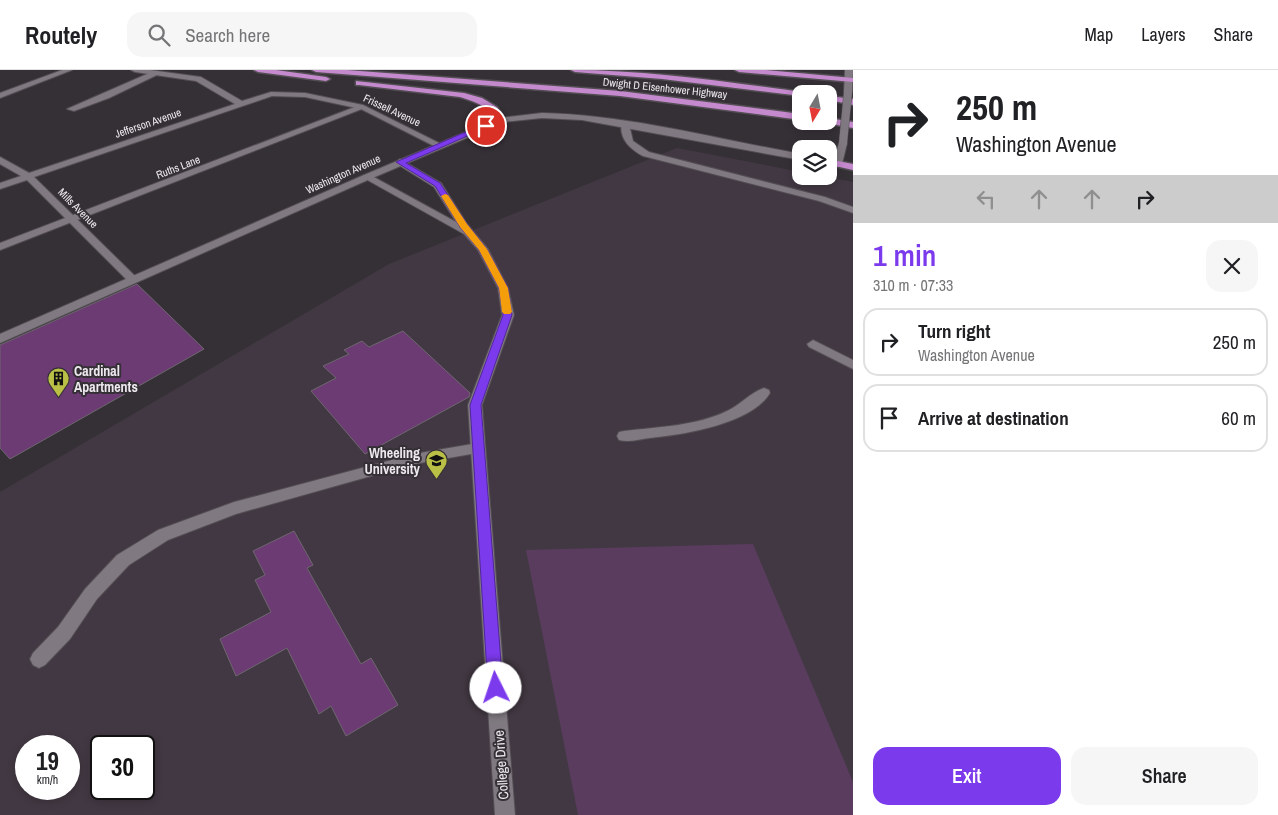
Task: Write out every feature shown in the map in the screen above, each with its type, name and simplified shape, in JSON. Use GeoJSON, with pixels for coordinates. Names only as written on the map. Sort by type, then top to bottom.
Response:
{"type":"FeatureCollection","features":[{"type":"Feature","properties":{"kind":"highway"},"geometry":{"type":"LineString","coordinates":[[258,70],[461,95],[484,102],[502,120]]}},
{"type":"Feature","properties":{"kind":"highway","name":"Dwight D Eisenhower Highway"},"geometry":{"type":"LineString","coordinates":[[316,70],[688,101],[792,116]]}},
{"type":"Feature","properties":{"kind":"highway","name":"Dwight D Eisenhower Highway"},"geometry":{"type":"LineString","coordinates":[[575,70],[662,77],[792,93]]}},
{"type":"Feature","properties":{"kind":"highway"},"geometry":{"type":"LineString","coordinates":[[739,70],[851,80]]}},
{"type":"Feature","properties":{"kind":"highway"},"geometry":{"type":"LineString","coordinates":[[838,100],[853,102]]}},
{"type":"Feature","properties":{"kind":"highway"},"geometry":{"type":"LineString","coordinates":[[838,122],[853,125]]}},
{"type":"Feature","properties":{"kind":"highway"},"geometry":{"type":"LineString","coordinates":[[837,164],[853,167]]}},
{"type":"Feature","properties":{"kind":"street"},"geometry":{"type":"LineString","coordinates":[[0,96],[68,70]]}},
{"type":"Feature","properties":{"kind":"street"},"geometry":{"type":"LineString","coordinates":[[135,70],[198,78],[240,103]]}},
{"type":"Feature","properties":{"kind":"street"},"geometry":{"type":"LineString","coordinates":[[837,155],[843,143],[851,80],[849,70]]}},
{"type":"Feature","properties":{"kind":"street"},"geometry":{"type":"LineString","coordinates":[[71,108],[106,96],[157,73]]}},
{"type":"Feature","properties":{"kind":"street","name":"Jefferson Avenue"},"geometry":{"type":"LineString","coordinates":[[0,186],[240,103],[271,94],[305,94]]}},
{"type":"Feature","properties":{"kind":"street","name":"Frissell Avenue"},"geometry":{"type":"LineString","coordinates":[[305,94],[363,108],[439,145]]}},
{"type":"Feature","properties":{"kind":"street","name":"Ruths Lane"},"geometry":{"type":"LineString","coordinates":[[0,247],[363,108]]}},
{"type":"Feature","properties":{"kind":"street","name":"Washington Avenue"},"geometry":{"type":"LineString","coordinates":[[0,339],[439,145],[502,120],[518,116],[552,115],[624,124],[792,155]]}},
{"type":"Feature","properties":{"kind":"street"},"geometry":{"type":"LineString","coordinates":[[624,124],[625,134],[632,147],[646,154],[822,199],[853,210]]}},
{"type":"Feature","properties":{"kind":"street","name":"Mills Avenue"},"geometry":{"type":"LineString","coordinates":[[0,160],[28,176],[133,280]]}},
{"type":"Feature","properties":{"kind":"street","name":"College Drive"},"geometry":{"type":"LineString","coordinates":[[400,162],[438,185],[463,226],[472,234],[483,249],[503,288],[508,315],[475,405],[504,815]]}},
{"type":"Feature","properties":{"kind":"street"},"geometry":{"type":"LineString","coordinates":[[367,176],[472,234]]}},
{"type":"Feature","properties":{"kind":"street"},"geometry":{"type":"LineString","coordinates":[[814,344],[853,365]]}},
{"type":"Feature","properties":{"kind":"street"},"geometry":{"type":"LineString","coordinates":[[624,436],[685,429],[717,422],[746,408],[764,393]]}},
{"type":"Feature","properties":{"kind":"street"},"geometry":{"type":"LineString","coordinates":[[39,659],[64,633],[91,594],[123,560],[163,535],[234,508],[339,479],[414,459],[478,448]]}},
{"type":"Feature","properties":{"kind":"shaded area","name":"Wheeling University"},"geometry":{"type":"Polygon","coordinates":[[[677,148],[792,170],[792,185],[837,185],[837,179],[853,182],[853,815],[0,815],[0,492],[389,264],[677,148]]]}},
{"type":"Feature","properties":{"kind":"shaded area"},"geometry":{"type":"Polygon","coordinates":[[[753,544],[853,782],[853,815],[578,815],[526,550],[753,544]]]}},
{"type":"Feature","properties":{"kind":"building","name":"Cardinal Apartments"},"geometry":{"type":"Polygon","coordinates":[[[137,284],[204,349],[10,459],[0,448],[0,345],[137,284]]]}},
{"type":"Feature","properties":{"kind":"building"},"geometry":{"type":"Polygon","coordinates":[[[403,331],[470,393],[469,397],[365,454],[311,391],[336,378],[323,366],[349,354],[344,350],[362,341],[369,347],[403,331]]]}},
{"type":"Feature","properties":{"kind":"building"},"geometry":{"type":"Polygon","coordinates":[[[294,531],[313,565],[307,568],[361,664],[371,658],[398,705],[346,736],[331,706],[319,714],[287,648],[236,676],[220,639],[271,612],[255,580],[265,575],[253,551],[294,531]]]}},
{"type":"Feature","properties":{"kind":"slow traffic"},"geometry":{"type":"LineString","coordinates":[[445,196],[463,226],[472,234],[483,249],[503,288],[507,312]]}},
{"type":"Feature","properties":{"kind":"place","name":"Cardinal Apartments"},"geometry":{"type":"Point","coordinates":[58,398]}},
{"type":"Feature","properties":{"kind":"place","name":"Wheeling University"},"geometry":{"type":"Point","coordinates":[436,480]}},
{"type":"Feature","properties":{"kind":"route"},"geometry":{"type":"LineString","coordinates":[[486,126],[400,162],[438,185],[463,226],[472,234],[483,249],[503,288],[508,315],[475,405],[496,688]]}}]}
